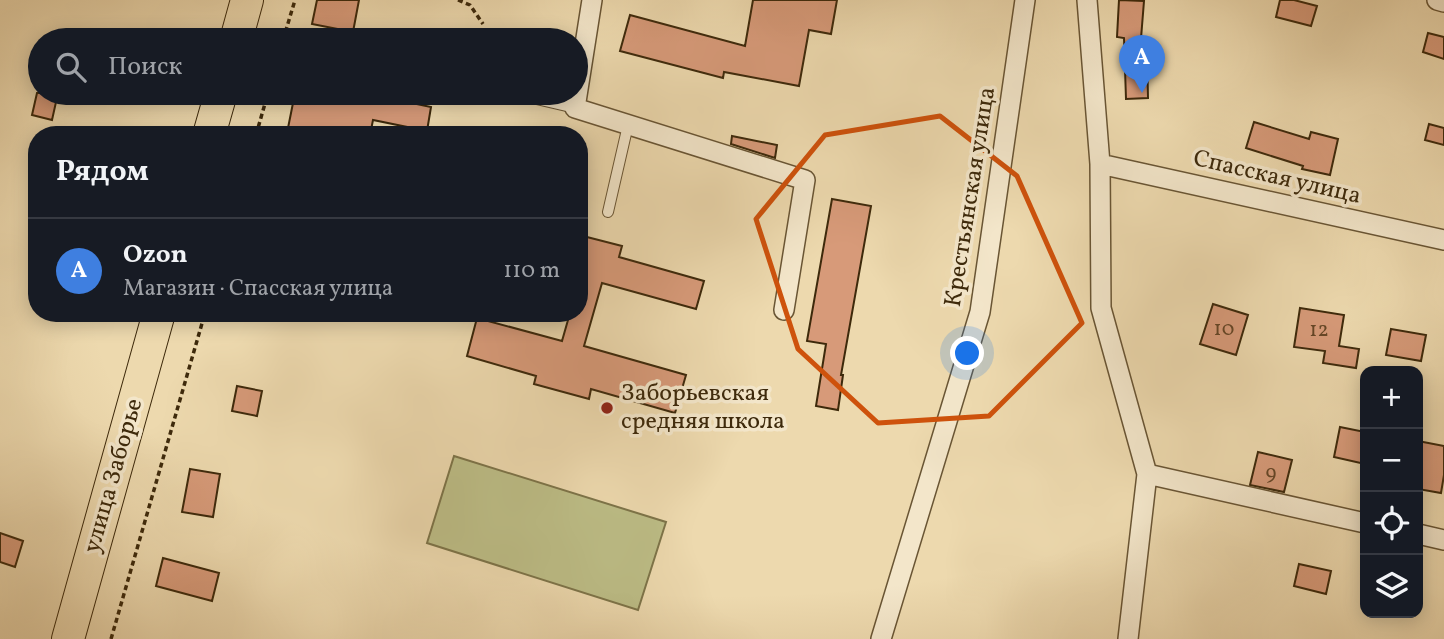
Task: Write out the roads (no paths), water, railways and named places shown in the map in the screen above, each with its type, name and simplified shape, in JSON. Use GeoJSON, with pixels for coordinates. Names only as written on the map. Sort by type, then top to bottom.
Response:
{"type":"FeatureCollection","features":[{"type":"Feature","properties":{"kind":"main road"},"geometry":{"type":"LineString","coordinates":[[239,28],[247,0]]}},
{"type":"Feature","properties":{"kind":"main road"},"geometry":{"type":"LineString","coordinates":[[212,126],[218,105]]}},
{"type":"Feature","properties":{"kind":"main road","name":"улица Заборье"},"geometry":{"type":"LineString","coordinates":[[68,639],[156,322]]}},
{"type":"Feature","properties":{"kind":"street"},"geometry":{"type":"LineString","coordinates":[[588,28],[592,0]]}},
{"type":"Feature","properties":{"kind":"street","name":"Крестьянская улица"},"geometry":{"type":"LineString","coordinates":[[881,639],[980,312],[1025,0]]}},
{"type":"Feature","properties":{"kind":"street"},"geometry":{"type":"LineString","coordinates":[[1087,0],[1100,164],[1101,308],[1147,474],[1128,639]]}},
{"type":"Feature","properties":{"kind":"street"},"geometry":{"type":"LineString","coordinates":[[1437,0],[1444,2]]}},
{"type":"Feature","properties":{"kind":"street"},"geometry":{"type":"LineString","coordinates":[[575,105],[575,108],[805,180],[783,310]]}},
{"type":"Feature","properties":{"kind":"street","name":"Спасская улица"},"geometry":{"type":"LineString","coordinates":[[1100,164],[1444,240]]}},
{"type":"Feature","properties":{"kind":"street"},"geometry":{"type":"LineString","coordinates":[[1147,474],[1360,522]]}},
{"type":"Feature","properties":{"kind":"street"},"geometry":{"type":"LineString","coordinates":[[1423,535],[1444,540]]}},
{"type":"Feature","properties":{"kind":"lane"},"geometry":{"type":"LineString","coordinates":[[565,105],[575,108]]}},
{"type":"Feature","properties":{"kind":"lane"},"geometry":{"type":"LineString","coordinates":[[608,212],[628,125]]}},
{"type":"Feature","properties":{"kind":"place","name":"Ozon"},"geometry":{"type":"Point","coordinates":[1142,93]}},
{"type":"Feature","properties":{"kind":"place","name":"Заборьевская средняя школа"},"geometry":{"type":"Point","coordinates":[607,408]}}]}
